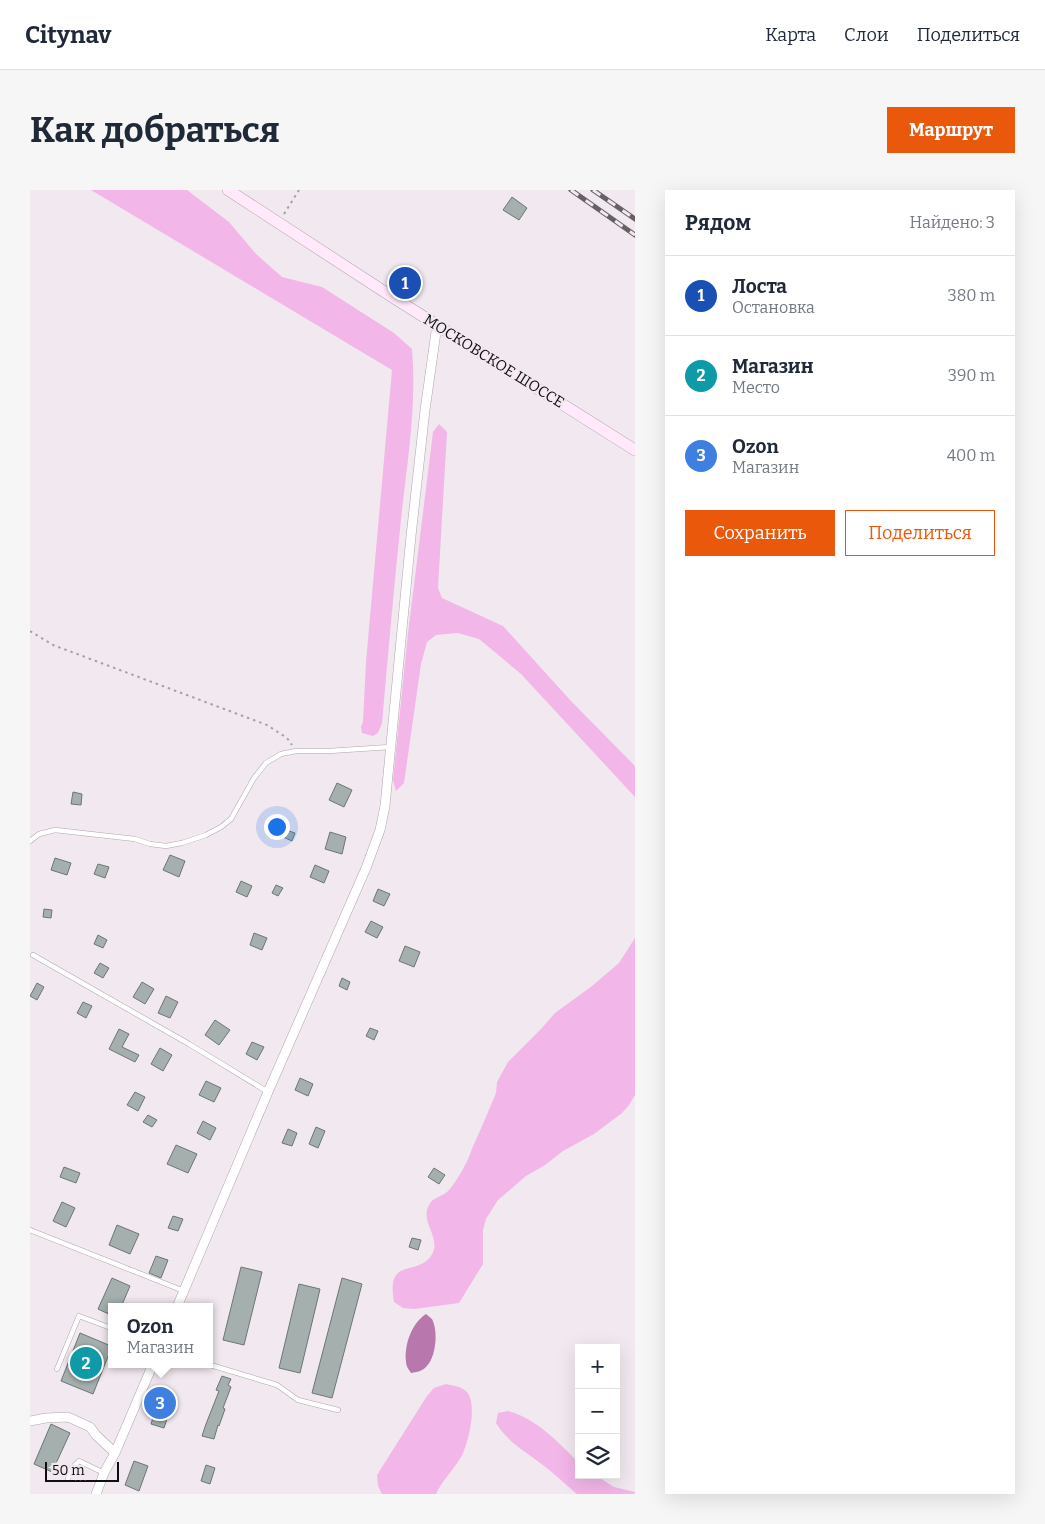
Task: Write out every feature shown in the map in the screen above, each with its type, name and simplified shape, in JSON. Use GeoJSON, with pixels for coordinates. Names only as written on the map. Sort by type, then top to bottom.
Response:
{"type":"FeatureCollection","features":[{"type":"Feature","properties":{"kind":"main road","name":"МОСКОВСКОЕ ШОССЕ"},"geometry":{"type":"LineString","coordinates":[[228,190],[635,450]]}},
{"type":"Feature","properties":{"kind":"street"},"geometry":{"type":"LineString","coordinates":[[179,1303],[374,847],[385,806],[411,536],[425,410],[437,325]]}},
{"type":"Feature","properties":{"kind":"street"},"geometry":{"type":"LineString","coordinates":[[96,1494],[104,1472],[115,1453],[151,1368]]}},
{"type":"Feature","properties":{"kind":"street"},"geometry":{"type":"LineString","coordinates":[[30,1421],[68,1417],[90,1427],[115,1453]]}},
{"type":"Feature","properties":{"kind":"lane"},"geometry":{"type":"LineString","coordinates":[[30,841],[39,834],[55,830],[135,839],[150,844],[166,846],[182,843],[206,836],[231,819],[254,778],[266,763],[281,754],[296,751],[329,751],[391,746]]}},
{"type":"Feature","properties":{"kind":"lane"},"geometry":{"type":"LineString","coordinates":[[33,955],[189,1044],[268,1092]]}},
{"type":"Feature","properties":{"kind":"lane"},"geometry":{"type":"LineString","coordinates":[[30,1230],[184,1291]]}},
{"type":"Feature","properties":{"kind":"lane"},"geometry":{"type":"LineString","coordinates":[[57,1369],[79,1316],[108,1327]]}},
{"type":"Feature","properties":{"kind":"lane"},"geometry":{"type":"LineString","coordinates":[[213,1366],[277,1385],[298,1400],[338,1410]]}},
{"type":"Feature","properties":{"kind":"lane"},"geometry":{"type":"LineString","coordinates":[[68,1479],[71,1469],[79,1461],[104,1472]]}},
{"type":"Feature","properties":{"kind":"path"},"geometry":{"type":"LineString","coordinates":[[278,222],[299,190]]}},
{"type":"Feature","properties":{"kind":"path"},"geometry":{"type":"LineString","coordinates":[[30,631],[62,648],[267,725],[287,738],[296,751]]}},
{"type":"Feature","properties":{"kind":"shaded area"},"geometry":{"type":"Polygon","coordinates":[[[91,190],[187,190],[229,222],[256,254],[282,277],[322,287],[394,333],[412,349],[413,392],[411,434],[398,544],[382,723],[378,733],[373,736],[362,733],[361,727],[363,722],[366,662],[392,370],[91,190]]]}},
{"type":"Feature","properties":{"kind":"shaded area"},"geometry":{"type":"Polygon","coordinates":[[[439,424],[447,432],[438,588],[442,598],[503,626],[571,701],[635,766],[635,797],[521,674],[479,639],[458,633],[436,635],[427,642],[421,664],[404,783],[396,791],[393,780],[408,633],[433,432],[439,424]]]}},
{"type":"Feature","properties":{"kind":"shaded area"},"geometry":{"type":"Polygon","coordinates":[[[635,938],[635,1095],[629,1105],[622,1113],[594,1134],[563,1151],[545,1165],[526,1176],[498,1200],[486,1219],[483,1230],[483,1264],[459,1303],[414,1309],[403,1308],[394,1302],[394,1278],[398,1273],[418,1266],[431,1256],[434,1243],[427,1218],[429,1205],[433,1200],[449,1190],[463,1170],[496,1093],[497,1082],[508,1062],[555,1013],[592,986],[619,963],[635,938]]]}},
{"type":"Feature","properties":{"kind":"shaded area"},"geometry":{"type":"Polygon","coordinates":[[[426,1314],[432,1319],[434,1325],[435,1347],[427,1366],[421,1371],[411,1373],[406,1363],[406,1348],[413,1328],[426,1314]]]}},
{"type":"Feature","properties":{"kind":"shaded area"},"geometry":{"type":"Polygon","coordinates":[[[446,1384],[457,1386],[467,1392],[472,1406],[469,1436],[460,1459],[436,1494],[382,1494],[378,1486],[377,1475],[427,1396],[434,1388],[446,1384]]]}},
{"type":"Feature","properties":{"kind":"shaded area"},"geometry":{"type":"Polygon","coordinates":[[[508,1411],[518,1414],[537,1425],[555,1440],[575,1459],[575,1479],[601,1479],[614,1487],[635,1492],[635,1494],[577,1494],[550,1470],[506,1436],[496,1423],[498,1413],[508,1411]]]}},
{"type":"Feature","properties":{"kind":"building"},"geometry":{"type":"Polygon","coordinates":[[[512,197],[527,208],[519,220],[503,210],[512,197]]]}},
{"type":"Feature","properties":{"kind":"building"},"geometry":{"type":"Polygon","coordinates":[[[337,783],[352,790],[344,807],[329,800],[337,783]]]}},
{"type":"Feature","properties":{"kind":"building"},"geometry":{"type":"Polygon","coordinates":[[[73,792],[82,794],[81,805],[71,804],[73,792]]]}},
{"type":"Feature","properties":{"kind":"building"},"geometry":{"type":"Polygon","coordinates":[[[286,830],[295,833],[292,841],[283,837],[286,830]]]}},
{"type":"Feature","properties":{"kind":"building"},"geometry":{"type":"Polygon","coordinates":[[[330,832],[346,837],[342,854],[325,849],[330,832]]]}},
{"type":"Feature","properties":{"kind":"building"},"geometry":{"type":"Polygon","coordinates":[[[170,855],[185,861],[179,877],[163,870],[170,855]]]}},
{"type":"Feature","properties":{"kind":"building"},"geometry":{"type":"Polygon","coordinates":[[[55,858],[71,863],[67,875],[51,870],[55,858]]]}},
{"type":"Feature","properties":{"kind":"building"},"geometry":{"type":"Polygon","coordinates":[[[98,864],[109,867],[105,878],[94,874],[98,864]]]}},
{"type":"Feature","properties":{"kind":"building"},"geometry":{"type":"Polygon","coordinates":[[[315,865],[329,871],[324,883],[310,877],[315,865]]]}},
{"type":"Feature","properties":{"kind":"building"},"geometry":{"type":"Polygon","coordinates":[[[241,881],[252,886],[247,897],[236,892],[241,881]]]}},
{"type":"Feature","properties":{"kind":"building"},"geometry":{"type":"Polygon","coordinates":[[[276,885],[283,888],[278,896],[272,893],[276,885]]]}},
{"type":"Feature","properties":{"kind":"building"},"geometry":{"type":"Polygon","coordinates":[[[378,889],[390,894],[384,906],[373,901],[378,889]]]}},
{"type":"Feature","properties":{"kind":"building"},"geometry":{"type":"Polygon","coordinates":[[[44,909],[52,910],[51,918],[43,917],[44,909]]]}},
{"type":"Feature","properties":{"kind":"building"},"geometry":{"type":"Polygon","coordinates":[[[371,921],[383,927],[377,938],[365,932],[371,921]]]}},
{"type":"Feature","properties":{"kind":"building"},"geometry":{"type":"Polygon","coordinates":[[[254,933],[267,938],[262,950],[250,945],[254,933]]]}},
{"type":"Feature","properties":{"kind":"building"},"geometry":{"type":"Polygon","coordinates":[[[98,935],[107,940],[103,948],[94,944],[98,935]]]}},
{"type":"Feature","properties":{"kind":"building"},"geometry":{"type":"Polygon","coordinates":[[[405,946],[420,952],[414,967],[399,961],[405,946]]]}},
{"type":"Feature","properties":{"kind":"building"},"geometry":{"type":"Polygon","coordinates":[[[100,963],[109,968],[103,978],[94,973],[100,963]]]}},
{"type":"Feature","properties":{"kind":"building"},"geometry":{"type":"Polygon","coordinates":[[[342,978],[350,982],[347,990],[339,986],[342,978]]]}},
{"type":"Feature","properties":{"kind":"building"},"geometry":{"type":"Polygon","coordinates":[[[142,982],[154,989],[145,1004],[133,997],[142,982]]]}},
{"type":"Feature","properties":{"kind":"building"},"geometry":{"type":"Polygon","coordinates":[[[37,983],[44,987],[37,1000],[30,996],[37,983]]]}},
{"type":"Feature","properties":{"kind":"building"},"geometry":{"type":"Polygon","coordinates":[[[166,996],[178,1002],[170,1018],[158,1013],[166,996]]]}},
{"type":"Feature","properties":{"kind":"building"},"geometry":{"type":"Polygon","coordinates":[[[83,1002],[92,1006],[86,1018],[77,1013],[83,1002]]]}},
{"type":"Feature","properties":{"kind":"building"},"geometry":{"type":"Polygon","coordinates":[[[215,1020],[230,1030],[219,1045],[205,1035],[215,1020]]]}},
{"type":"Feature","properties":{"kind":"building"},"geometry":{"type":"Polygon","coordinates":[[[370,1028],[378,1031],[374,1040],[366,1036],[370,1028]]]}},
{"type":"Feature","properties":{"kind":"building"},"geometry":{"type":"Polygon","coordinates":[[[119,1029],[129,1034],[122,1047],[139,1055],[135,1062],[109,1049],[119,1029]]]}},
{"type":"Feature","properties":{"kind":"building"},"geometry":{"type":"Polygon","coordinates":[[[252,1042],[264,1047],[257,1060],[246,1054],[252,1042]]]}},
{"type":"Feature","properties":{"kind":"building"},"geometry":{"type":"Polygon","coordinates":[[[160,1048],[172,1055],[163,1071],[151,1064],[160,1048]]]}},
{"type":"Feature","properties":{"kind":"building"},"geometry":{"type":"Polygon","coordinates":[[[300,1078],[313,1084],[308,1096],[295,1090],[300,1078]]]}},
{"type":"Feature","properties":{"kind":"building"},"geometry":{"type":"Polygon","coordinates":[[[206,1081],[221,1088],[214,1102],[199,1095],[206,1081]]]}},
{"type":"Feature","properties":{"kind":"building"},"geometry":{"type":"Polygon","coordinates":[[[135,1092],[145,1097],[138,1111],[127,1105],[135,1092]]]}},
{"type":"Feature","properties":{"kind":"building"},"geometry":{"type":"Polygon","coordinates":[[[148,1115],[157,1120],[152,1127],[143,1122],[148,1115]]]}},
{"type":"Feature","properties":{"kind":"building"},"geometry":{"type":"Polygon","coordinates":[[[203,1121],[216,1128],[210,1140],[197,1133],[203,1121]]]}},
{"type":"Feature","properties":{"kind":"building"},"geometry":{"type":"Polygon","coordinates":[[[316,1127],[325,1131],[318,1148],[309,1144],[316,1127]]]}},
{"type":"Feature","properties":{"kind":"building"},"geometry":{"type":"Polygon","coordinates":[[[288,1129],[297,1133],[292,1146],[282,1143],[288,1129]]]}},
{"type":"Feature","properties":{"kind":"building"},"geometry":{"type":"Polygon","coordinates":[[[176,1145],[197,1154],[188,1173],[167,1164],[176,1145]]]}},
{"type":"Feature","properties":{"kind":"building"},"geometry":{"type":"Polygon","coordinates":[[[64,1167],[80,1173],[76,1183],[60,1177],[64,1167]]]}},
{"type":"Feature","properties":{"kind":"building"},"geometry":{"type":"Polygon","coordinates":[[[434,1168],[445,1175],[439,1184],[428,1177],[434,1168]]]}},
{"type":"Feature","properties":{"kind":"building"},"geometry":{"type":"Polygon","coordinates":[[[62,1202],[75,1208],[66,1227],[53,1221],[62,1202]]]}},
{"type":"Feature","properties":{"kind":"building"},"geometry":{"type":"Polygon","coordinates":[[[173,1216],[183,1219],[178,1231],[168,1228],[173,1216]]]}},
{"type":"Feature","properties":{"kind":"building"},"geometry":{"type":"Polygon","coordinates":[[[117,1225],[139,1234],[130,1254],[109,1245],[117,1225]]]}},
{"type":"Feature","properties":{"kind":"building"},"geometry":{"type":"Polygon","coordinates":[[[412,1238],[421,1240],[418,1250],[409,1247],[412,1238]]]}},
{"type":"Feature","properties":{"kind":"building"},"geometry":{"type":"Polygon","coordinates":[[[156,1256],[168,1260],[161,1278],[149,1273],[156,1256]]]}},
{"type":"Feature","properties":{"kind":"building"},"geometry":{"type":"Polygon","coordinates":[[[241,1267],[262,1272],[244,1345],[223,1340],[241,1267]]]}},
{"type":"Feature","properties":{"kind":"building"},"geometry":{"type":"Polygon","coordinates":[[[112,1278],[130,1286],[123,1303],[108,1303],[108,1314],[98,1309],[112,1278]]]}},
{"type":"Feature","properties":{"kind":"building"},"geometry":{"type":"Polygon","coordinates":[[[342,1278],[362,1284],[332,1398],[312,1393],[342,1278]]]}},
{"type":"Feature","properties":{"kind":"building"},"geometry":{"type":"Polygon","coordinates":[[[299,1284],[320,1289],[300,1373],[279,1368],[299,1284]]]}},
{"type":"Feature","properties":{"kind":"building"},"geometry":{"type":"Polygon","coordinates":[[[80,1333],[108,1345],[108,1356],[93,1394],[61,1381],[80,1333]]]}},
{"type":"Feature","properties":{"kind":"building"},"geometry":{"type":"Polygon","coordinates":[[[222,1376],[231,1379],[228,1385],[231,1387],[214,1439],[202,1436],[219,1391],[216,1390],[222,1376]]]}},
{"type":"Feature","properties":{"kind":"building"},"geometry":{"type":"Polygon","coordinates":[[[159,1399],[172,1403],[164,1428],[151,1424],[159,1399]]]}},
{"type":"Feature","properties":{"kind":"building"},"geometry":{"type":"Polygon","coordinates":[[[51,1424],[70,1433],[52,1472],[34,1464],[51,1424]]]}},
{"type":"Feature","properties":{"kind":"building"},"geometry":{"type":"Polygon","coordinates":[[[134,1461],[148,1466],[139,1491],[125,1485],[134,1461]]]}},
{"type":"Feature","properties":{"kind":"building"},"geometry":{"type":"Polygon","coordinates":[[[206,1465],[215,1468],[210,1484],[201,1481],[206,1465]]]}},
{"type":"Feature","properties":{"kind":"railway"},"geometry":{"type":"LineString","coordinates":[[571,190],[635,235]]}},
{"type":"Feature","properties":{"kind":"railway"},"geometry":{"type":"LineString","coordinates":[[593,190],[635,219]]}},
{"type":"Feature","properties":{"kind":"place","name":"Лоста"},"geometry":{"type":"Point","coordinates":[405,283]}},
{"type":"Feature","properties":{"kind":"place","name":"Магазин"},"geometry":{"type":"Point","coordinates":[86,1363]}},
{"type":"Feature","properties":{"kind":"place","name":"Ozon"},"geometry":{"type":"Point","coordinates":[160,1403]}}]}
